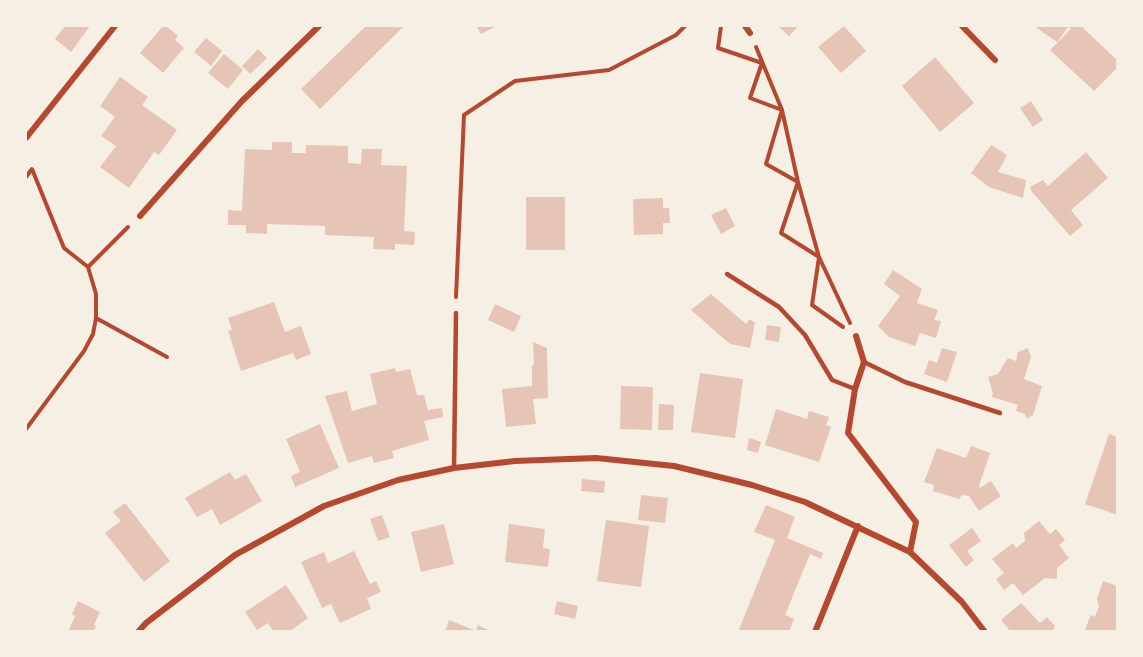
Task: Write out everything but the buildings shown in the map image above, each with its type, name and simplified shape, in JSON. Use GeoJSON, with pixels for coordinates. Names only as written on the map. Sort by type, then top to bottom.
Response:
{"type":"FeatureCollection","features":[{"type":"Feature","properties":{"kind":"street"},"geometry":{"type":"LineString","coordinates":[[26,138],[115,26]]}},
{"type":"Feature","properties":{"kind":"street"},"geometry":{"type":"LineString","coordinates":[[140,216],[242,102],[319,26]]}},
{"type":"Feature","properties":{"kind":"street"},"geometry":{"type":"LineString","coordinates":[[745,26],[750,33]]}},
{"type":"Feature","properties":{"kind":"street"},"geometry":{"type":"LineString","coordinates":[[962,26],[995,60]]}},
{"type":"Feature","properties":{"kind":"street"},"geometry":{"type":"LineString","coordinates":[[856,336],[864,362],[855,389],[848,433],[916,522],[910,552]]}},
{"type":"Feature","properties":{"kind":"street"},"geometry":{"type":"LineString","coordinates":[[138,632],[146,623],[235,555],[324,506],[398,480],[454,468],[515,461],[596,458],[674,466],[752,485],[805,502],[910,552],[962,602],[985,632]]}},
{"type":"Feature","properties":{"kind":"street"},"geometry":{"type":"LineString","coordinates":[[815,632],[858,526]]}},
{"type":"Feature","properties":{"kind":"lane"},"geometry":{"type":"LineString","coordinates":[[727,274],[779,307],[805,336],[832,380],[855,389]]}},
{"type":"Feature","properties":{"kind":"lane"},"geometry":{"type":"LineString","coordinates":[[454,468],[456,313]]}},
{"type":"Feature","properties":{"kind":"lane"},"geometry":{"type":"LineString","coordinates":[[864,362],[905,382],[1000,413]]}},
{"type":"Feature","properties":{"kind":"path"},"geometry":{"type":"LineString","coordinates":[[456,313],[464,115],[515,81],[609,70],[676,35],[685,26]]}},
{"type":"Feature","properties":{"kind":"path"},"geometry":{"type":"LineString","coordinates":[[721,26],[718,48],[762,63]]}},
{"type":"Feature","properties":{"kind":"path"},"geometry":{"type":"LineString","coordinates":[[750,33],[782,110],[798,182],[819,257],[856,336]]}},
{"type":"Feature","properties":{"kind":"path"},"geometry":{"type":"LineString","coordinates":[[762,63],[750,98],[782,110]]}},
{"type":"Feature","properties":{"kind":"path"},"geometry":{"type":"LineString","coordinates":[[782,110],[766,164],[798,182]]}},
{"type":"Feature","properties":{"kind":"path"},"geometry":{"type":"LineString","coordinates":[[26,177],[32,169],[64,248],[88,267],[96,294],[93,334],[84,351],[26,429]]}},
{"type":"Feature","properties":{"kind":"path"},"geometry":{"type":"LineString","coordinates":[[798,182],[781,233],[819,257]]}},
{"type":"Feature","properties":{"kind":"path"},"geometry":{"type":"LineString","coordinates":[[88,267],[140,216]]}},
{"type":"Feature","properties":{"kind":"path"},"geometry":{"type":"LineString","coordinates":[[819,257],[812,305],[856,336]]}},
{"type":"Feature","properties":{"kind":"path"},"geometry":{"type":"LineString","coordinates":[[96,318],[167,357]]}}]}
